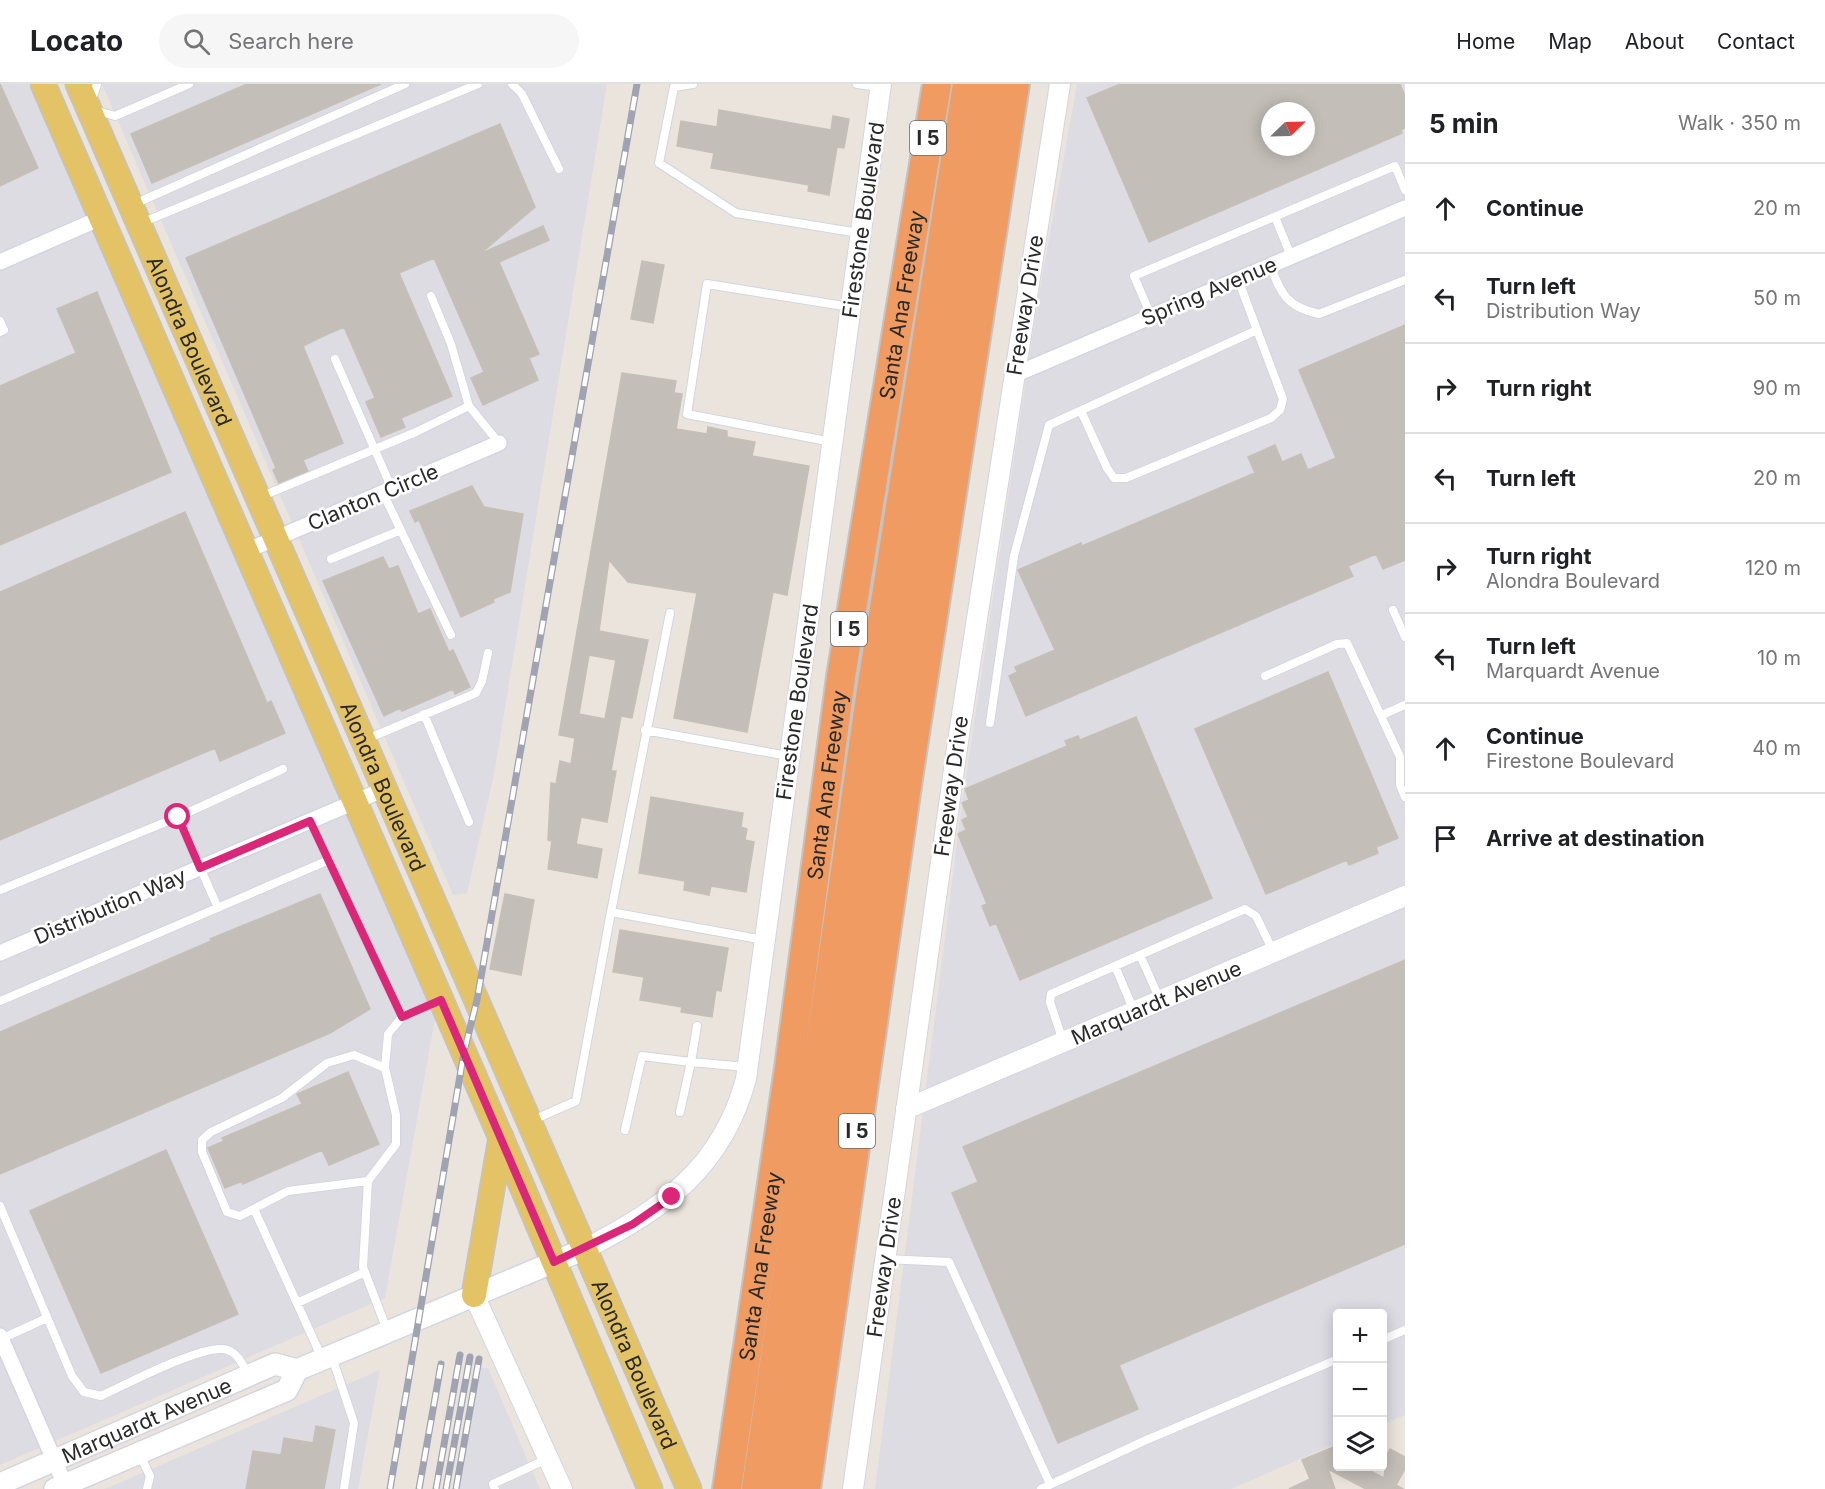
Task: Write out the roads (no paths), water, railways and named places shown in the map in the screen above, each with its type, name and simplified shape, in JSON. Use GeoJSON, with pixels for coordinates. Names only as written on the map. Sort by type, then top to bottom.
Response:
{"type":"FeatureCollection","features":[{"type":"Feature","properties":{"kind":"highway"},"geometry":{"type":"LineString","coordinates":[[919,192],[925,84]]}},
{"type":"Feature","properties":{"kind":"highway","name":"Santa Ana Freeway"},"geometry":{"type":"LineString","coordinates":[[727,1489],[789,1068],[841,677],[937,84]]}},
{"type":"Feature","properties":{"kind":"highway"},"geometry":{"type":"LineString","coordinates":[[756,1489],[872,691],[967,84]]}},
{"type":"Feature","properties":{"kind":"highway"},"geometry":{"type":"LineString","coordinates":[[783,1489],[885,766],[989,84]]}},
{"type":"Feature","properties":{"kind":"highway","name":"I 5"},"geometry":{"type":"LineString","coordinates":[[806,1489],[909,772],[1015,84]]}},
{"type":"Feature","properties":{"kind":"highway"},"geometry":{"type":"LineString","coordinates":[[987,267],[1029,84]]}},
{"type":"Feature","properties":{"kind":"main road","name":"Alondra Boulevard"},"geometry":{"type":"LineString","coordinates":[[43,84],[501,1137],[650,1489]]}},
{"type":"Feature","properties":{"kind":"main road","name":"Alondra Boulevard"},"geometry":{"type":"LineString","coordinates":[[78,84],[684,1480]]}},
{"type":"Feature","properties":{"kind":"main road"},"geometry":{"type":"LineString","coordinates":[[59,122],[89,109]]}},
{"type":"Feature","properties":{"kind":"main road"},"geometry":{"type":"LineString","coordinates":[[474,1295],[501,1137]]}},
{"type":"Feature","properties":{"kind":"main road","name":"Marquardt Avenue"},"geometry":{"type":"LineString","coordinates":[[0,1484],[275,1364],[297,1370],[585,1249]]}},
{"type":"Feature","properties":{"kind":"main road","name":"Marquardt Avenue"},"geometry":{"type":"LineString","coordinates":[[62,1488],[287,1390],[297,1370]]}},
{"type":"Feature","properties":{"kind":"street","name":"Freeway Drive"},"geometry":{"type":"LineString","coordinates":[[853,1489],[957,741],[1060,84]]}},
{"type":"Feature","properties":{"kind":"street","name":"Firestone Boulevard"},"geometry":{"type":"LineString","coordinates":[[585,1249],[646,1216],[672,1197],[714,1151],[728,1130],[739,1104],[747,1067],[765,940],[881,86]]}},
{"type":"Feature","properties":{"kind":"street","name":"Spring Avenue"},"geometry":{"type":"LineString","coordinates":[[1014,375],[1405,208]]}},
{"type":"Feature","properties":{"kind":"street"},"geometry":{"type":"LineString","coordinates":[[0,262],[101,218]]}},
{"type":"Feature","properties":{"kind":"street","name":"Clanton Circle"},"geometry":{"type":"LineString","coordinates":[[246,551],[499,443]]}},
{"type":"Feature","properties":{"kind":"street","name":"Distribution Way"},"geometry":{"type":"LineString","coordinates":[[0,953],[385,789]]}},
{"type":"Feature","properties":{"kind":"street","name":"Marquardt Avenue"},"geometry":{"type":"LineString","coordinates":[[906,1109],[1405,896]]}},
{"type":"Feature","properties":{"kind":"street"},"geometry":{"type":"LineString","coordinates":[[474,1295],[562,1489]]}},
{"type":"Feature","properties":{"kind":"street"},"geometry":{"type":"LineString","coordinates":[[1,1337],[54,1460],[62,1488]]}},
{"type":"Feature","properties":{"kind":"lane"},"geometry":{"type":"LineString","coordinates":[[97,84],[89,109],[115,116],[189,84]]}},
{"type":"Feature","properties":{"kind":"lane"},"geometry":{"type":"LineString","coordinates":[[135,214],[405,84]]}},
{"type":"Feature","properties":{"kind":"lane"},"geometry":{"type":"LineString","coordinates":[[135,214],[478,84]]}},
{"type":"Feature","properties":{"kind":"lane"},"geometry":{"type":"LineString","coordinates":[[512,84],[522,94],[559,169]]}},
{"type":"Feature","properties":{"kind":"lane"},"geometry":{"type":"LineString","coordinates":[[693,84],[674,87],[659,163],[736,213],[861,234]]}},
{"type":"Feature","properties":{"kind":"lane"},"geometry":{"type":"LineString","coordinates":[[857,84],[881,86]]}},
{"type":"Feature","properties":{"kind":"lane"},"geometry":{"type":"LineString","coordinates":[[1150,316],[1134,276],[1395,166],[1405,190]]}},
{"type":"Feature","properties":{"kind":"lane"},"geometry":{"type":"LineString","coordinates":[[1275,217],[1291,256]]}},
{"type":"Feature","properties":{"kind":"lane"},"geometry":{"type":"LineString","coordinates":[[1270,265],[1282,295],[1305,311],[1319,314],[1405,280]]}},
{"type":"Feature","properties":{"kind":"lane"},"geometry":{"type":"LineString","coordinates":[[1081,411],[1107,468],[1114,478],[1126,478],[1271,418],[1280,410],[1283,399],[1238,279]]}},
{"type":"Feature","properties":{"kind":"lane"},"geometry":{"type":"LineString","coordinates":[[833,442],[687,414],[707,284],[851,307]]}},
{"type":"Feature","properties":{"kind":"lane"},"geometry":{"type":"LineString","coordinates":[[431,296],[452,345],[469,406],[499,443]]}},
{"type":"Feature","properties":{"kind":"lane"},"geometry":{"type":"LineString","coordinates":[[0,321],[4,330],[0,332]]}},
{"type":"Feature","properties":{"kind":"lane"},"geometry":{"type":"LineString","coordinates":[[990,723],[1014,556],[1049,425],[1257,330]]}},
{"type":"Feature","properties":{"kind":"lane"},"geometry":{"type":"LineString","coordinates":[[335,359],[375,449],[401,530],[451,635]]}},
{"type":"Feature","properties":{"kind":"lane"},"geometry":{"type":"LineString","coordinates":[[258,498],[375,449],[469,406]]}},
{"type":"Feature","properties":{"kind":"lane"},"geometry":{"type":"LineString","coordinates":[[331,559],[401,530]]}},
{"type":"Feature","properties":{"kind":"lane"},"geometry":{"type":"LineString","coordinates":[[1393,610],[1405,637]]}},
{"type":"Feature","properties":{"kind":"lane"},"geometry":{"type":"LineString","coordinates":[[530,1122],[576,1101],[645,730],[670,612]]}},
{"type":"Feature","properties":{"kind":"lane"},"geometry":{"type":"LineString","coordinates":[[1265,676],[1337,644],[1347,643],[1400,757],[1400,785],[1405,797]]}},
{"type":"Feature","properties":{"kind":"lane"},"geometry":{"type":"LineString","coordinates":[[364,740],[476,693],[482,681],[488,653]]}},
{"type":"Feature","properties":{"kind":"lane"},"geometry":{"type":"LineString","coordinates":[[1382,715],[1405,705]]}},
{"type":"Feature","properties":{"kind":"lane"},"geometry":{"type":"LineString","coordinates":[[424,714],[469,822]]}},
{"type":"Feature","properties":{"kind":"lane"},"geometry":{"type":"LineString","coordinates":[[645,730],[790,757]]}},
{"type":"Feature","properties":{"kind":"lane"},"geometry":{"type":"LineString","coordinates":[[0,890],[178,817],[283,769]]}},
{"type":"Feature","properties":{"kind":"lane"},"geometry":{"type":"LineString","coordinates":[[178,817],[218,908]]}},
{"type":"Feature","properties":{"kind":"lane"},"geometry":{"type":"LineString","coordinates":[[310,821],[402,1017]]}},
{"type":"Feature","properties":{"kind":"lane"},"geometry":{"type":"LineString","coordinates":[[0,1001],[329,860]]}},
{"type":"Feature","properties":{"kind":"lane"},"geometry":{"type":"LineString","coordinates":[[1063,1042],[1050,1002],[1051,994],[1245,909],[1256,916],[1273,952]]}},
{"type":"Feature","properties":{"kind":"lane"},"geometry":{"type":"LineString","coordinates":[[611,912],[765,940]]}},
{"type":"Feature","properties":{"kind":"lane"},"geometry":{"type":"LineString","coordinates":[[1140,955],[1160,1000]]}},
{"type":"Feature","properties":{"kind":"lane"},"geometry":{"type":"LineString","coordinates":[[1115,966],[1134,1011]]}},
{"type":"Feature","properties":{"kind":"lane"},"geometry":{"type":"LineString","coordinates":[[387,1332],[363,1267],[368,1181],[396,1144],[396,1115],[385,1068],[388,1034],[402,1017],[441,1000]]}},
{"type":"Feature","properties":{"kind":"lane"},"geometry":{"type":"LineString","coordinates":[[680,1112],[697,1026]]}},
{"type":"Feature","properties":{"kind":"lane"},"geometry":{"type":"LineString","coordinates":[[368,1181],[288,1191],[240,1216],[227,1212],[202,1152],[202,1140],[211,1132],[282,1098],[327,1063],[354,1054],[385,1068]]}},
{"type":"Feature","properties":{"kind":"lane"},"geometry":{"type":"LineString","coordinates":[[625,1130],[642,1056],[747,1067]]}},
{"type":"Feature","properties":{"kind":"lane"},"geometry":{"type":"LineString","coordinates":[[0,1206],[72,1376],[84,1392],[101,1396],[205,1351],[225,1349],[240,1358],[249,1376]]}},
{"type":"Feature","properties":{"kind":"lane"},"geometry":{"type":"LineString","coordinates":[[254,1209],[297,1303],[327,1357],[354,1423],[344,1489]]}},
{"type":"Feature","properties":{"kind":"lane"},"geometry":{"type":"LineString","coordinates":[[885,1259],[949,1262],[1050,1484]]}},
{"type":"Feature","properties":{"kind":"lane"},"geometry":{"type":"LineString","coordinates":[[297,1303],[365,1272]]}},
{"type":"Feature","properties":{"kind":"lane"},"geometry":{"type":"LineString","coordinates":[[1,1337],[47,1318]]}},
{"type":"Feature","properties":{"kind":"lane"},"geometry":{"type":"LineString","coordinates":[[1387,1338],[1405,1330]]}},
{"type":"Feature","properties":{"kind":"lane"},"geometry":{"type":"LineString","coordinates":[[1041,1489],[1333,1361]]}},
{"type":"Feature","properties":{"kind":"lane"},"geometry":{"type":"LineString","coordinates":[[139,1453],[150,1476],[147,1489]]}},
{"type":"Feature","properties":{"kind":"lane"},"geometry":{"type":"LineString","coordinates":[[495,1489],[493,1484],[548,1458]]}},
{"type":"Feature","properties":{"kind":"railway"},"geometry":{"type":"LineString","coordinates":[[390,1489],[464,1052],[477,1000],[637,84]]}},
{"type":"Feature","properties":{"kind":"railway"},"geometry":{"type":"LineString","coordinates":[[436,1489],[460,1355]]}},
{"type":"Feature","properties":{"kind":"railway"},"geometry":{"type":"LineString","coordinates":[[446,1489],[470,1357]]}},
{"type":"Feature","properties":{"kind":"railway"},"geometry":{"type":"LineString","coordinates":[[456,1489],[479,1359]]}},
{"type":"Feature","properties":{"kind":"railway"},"geometry":{"type":"LineString","coordinates":[[419,1489],[441,1364]]}}]}
